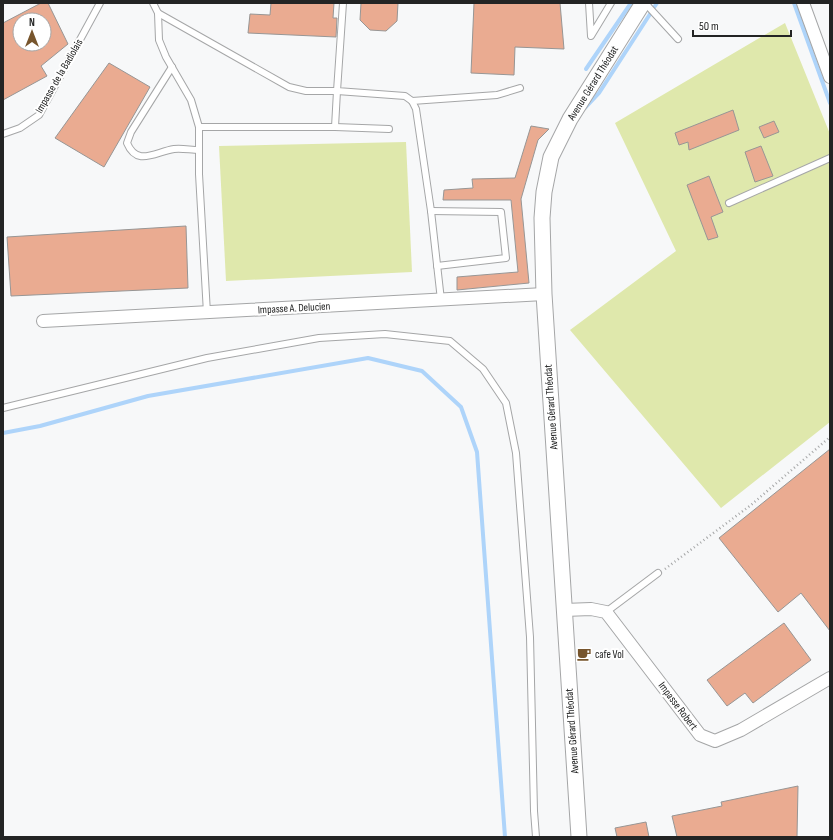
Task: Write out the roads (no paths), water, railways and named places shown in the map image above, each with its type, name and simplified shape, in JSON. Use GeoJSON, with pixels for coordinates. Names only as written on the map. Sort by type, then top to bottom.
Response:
{"type":"FeatureCollection","features":[{"type":"Feature","properties":{"kind":"street","name":"Avenue Gérard Théodat"},"geometry":{"type":"LineString","coordinates":[[579,837],[544,294],[542,218],[544,192],[551,157],[570,119],[644,3]]}},
{"type":"Feature","properties":{"kind":"street"},"geometry":{"type":"LineString","coordinates":[[803,3],[830,77]]}},
{"type":"Feature","properties":{"kind":"street","name":"Impasse A. Delucien"},"geometry":{"type":"LineString","coordinates":[[43,321],[544,294]]}},
{"type":"Feature","properties":{"kind":"street"},"geometry":{"type":"LineString","coordinates":[[564,610],[591,609],[606,612]]}},
{"type":"Feature","properties":{"kind":"street","name":"Impasse Robert"},"geometry":{"type":"LineString","coordinates":[[606,612],[700,735],[715,741],[741,730],[830,678]]}},
{"type":"Feature","properties":{"kind":"lane","name":"Impasse de la Badiolais"},"geometry":{"type":"LineString","coordinates":[[3,134],[20,128],[39,115],[100,3]]}},
{"type":"Feature","properties":{"kind":"lane"},"geometry":{"type":"LineString","coordinates":[[152,3],[158,13],[159,40],[172,67],[191,100],[199,127],[207,313]]}},
{"type":"Feature","properties":{"kind":"lane"},"geometry":{"type":"LineString","coordinates":[[336,127],[343,3]]}},
{"type":"Feature","properties":{"kind":"lane"},"geometry":{"type":"LineString","coordinates":[[588,3],[591,36],[611,3]]}},
{"type":"Feature","properties":{"kind":"lane"},"geometry":{"type":"LineString","coordinates":[[644,3],[678,39]]}},
{"type":"Feature","properties":{"kind":"lane"},"geometry":{"type":"LineString","coordinates":[[158,13],[289,87],[306,91],[337,91],[404,96],[412,101],[497,95],[520,88]]}},
{"type":"Feature","properties":{"kind":"lane"},"geometry":{"type":"LineString","coordinates":[[172,67],[131,132],[127,143],[130,151],[137,156],[144,157],[177,149],[199,150]]}},
{"type":"Feature","properties":{"kind":"lane"},"geometry":{"type":"LineString","coordinates":[[412,101],[418,118],[431,210],[441,300]]}},
{"type":"Feature","properties":{"kind":"lane"},"geometry":{"type":"LineString","coordinates":[[199,127],[336,127],[389,129]]}},
{"type":"Feature","properties":{"kind":"lane"},"geometry":{"type":"LineString","coordinates":[[729,203],[830,158]]}},
{"type":"Feature","properties":{"kind":"lane"},"geometry":{"type":"LineString","coordinates":[[431,210],[501,212],[506,258],[437,266]]}},
{"type":"Feature","properties":{"kind":"lane"},"geometry":{"type":"LineString","coordinates":[[3,408],[207,358],[319,338],[385,334],[450,341],[483,369],[506,403],[516,453],[530,637],[534,811],[536,837]]}},
{"type":"Feature","properties":{"kind":"lane"},"geometry":{"type":"LineString","coordinates":[[606,612],[658,574]]}},
{"type":"Feature","properties":{"kind":"waterway"},"geometry":{"type":"LineString","coordinates":[[586,69],[631,3]]}},
{"type":"Feature","properties":{"kind":"waterway"},"geometry":{"type":"LineString","coordinates":[[653,9],[657,3]]}},
{"type":"Feature","properties":{"kind":"waterway"},"geometry":{"type":"LineString","coordinates":[[794,3],[830,103]]}},
{"type":"Feature","properties":{"kind":"waterway"},"geometry":{"type":"LineString","coordinates":[[585,108],[599,93],[652,11]]}},
{"type":"Feature","properties":{"kind":"waterway"},"geometry":{"type":"LineString","coordinates":[[3,433],[40,426],[148,396],[368,358],[422,371],[461,407],[477,452],[505,837]]}},
{"type":"Feature","properties":{"kind":"place","name":"cafe Vol"},"geometry":{"type":"Point","coordinates":[584,654]}}]}
